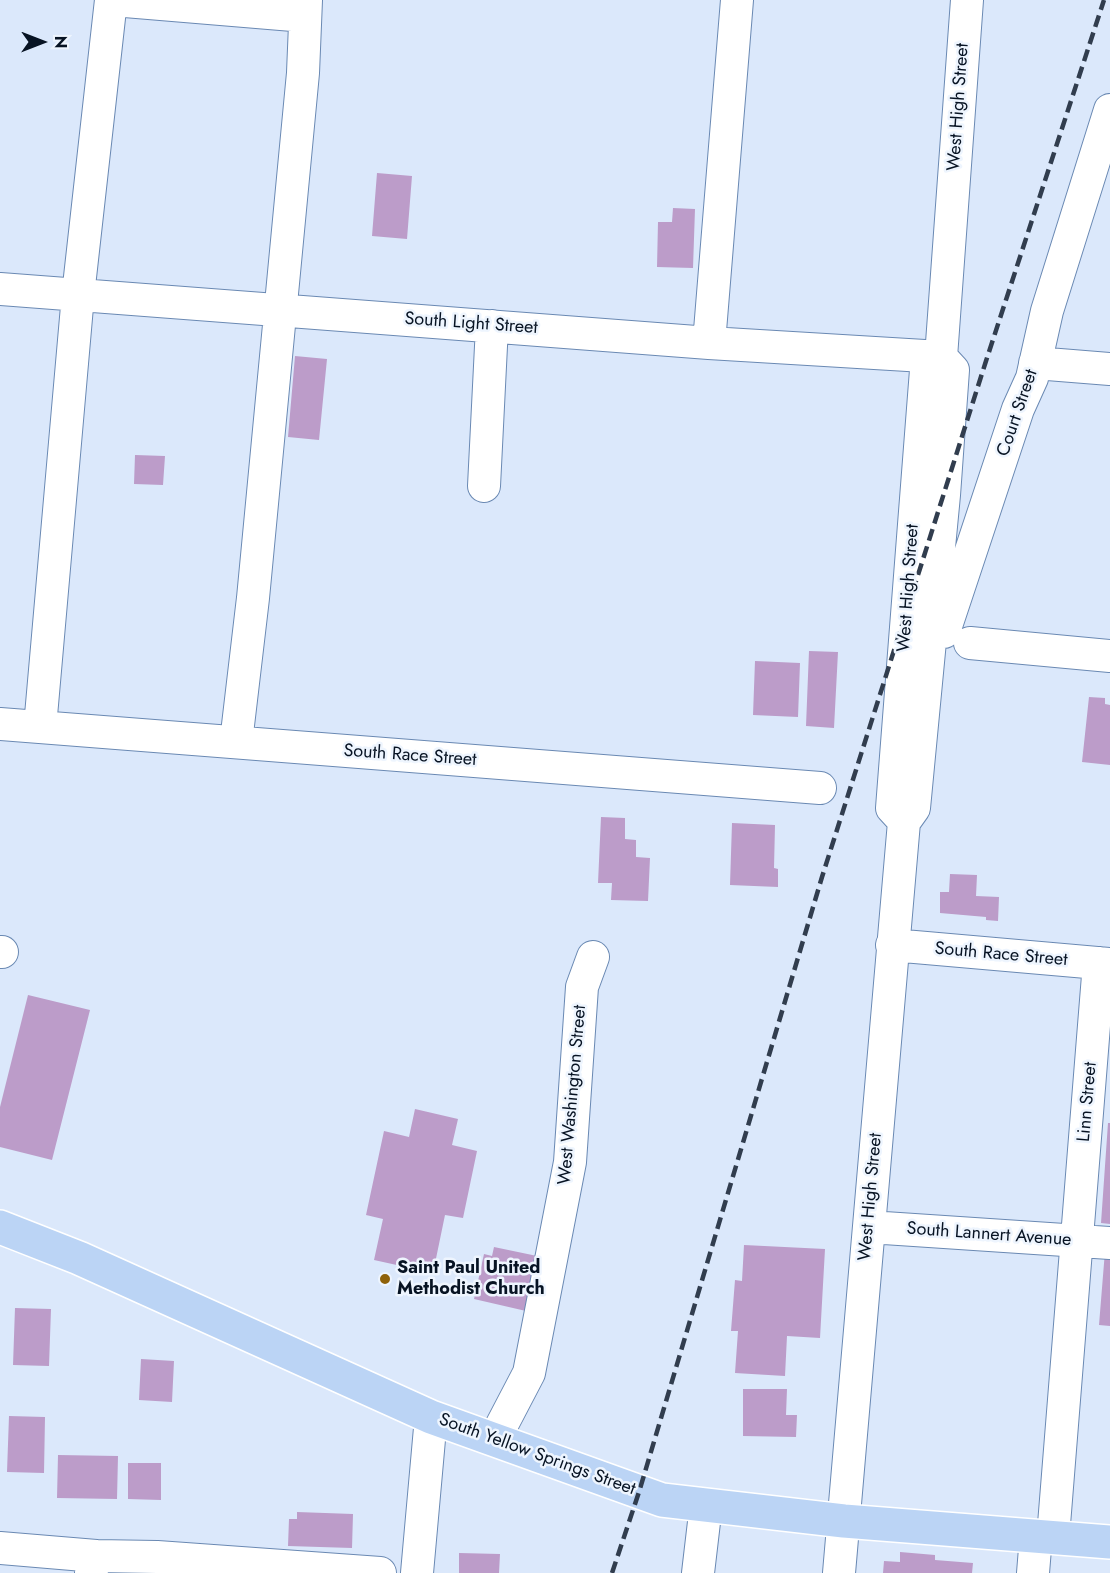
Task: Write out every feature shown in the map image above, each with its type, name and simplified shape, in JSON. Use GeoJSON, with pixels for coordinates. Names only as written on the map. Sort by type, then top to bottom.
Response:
{"type":"FeatureCollection","features":[{"type":"Feature","properties":{"kind":"main road","name":"South Yellow Springs Street"},"geometry":{"type":"LineString","coordinates":[[0,1227],[79,1258],[431,1417],[662,1500],[844,1521],[1110,1542]]}},
{"type":"Feature","properties":{"kind":"street"},"geometry":{"type":"LineString","coordinates":[[40,727],[78,295],[112,0],[306,8],[303,73],[253,598],[236,742]]}},
{"type":"Feature","properties":{"kind":"street"},"geometry":{"type":"LineString","coordinates":[[709,343],[737,0]]}},
{"type":"Feature","properties":{"kind":"street","name":"West High Street"},"geometry":{"type":"LineString","coordinates":[[904,822],[892,807],[926,370],[941,357],[967,0]]}},
{"type":"Feature","properties":{"kind":"street","name":"Court Street"},"geometry":{"type":"LineString","coordinates":[[924,715],[939,646],[1035,363],[1047,311],[1110,110]]}},
{"type":"Feature","properties":{"kind":"street","name":"South Light Street"},"geometry":{"type":"LineString","coordinates":[[0,288],[709,343],[941,357]]}},
{"type":"Feature","properties":{"kind":"street"},"geometry":{"type":"LineString","coordinates":[[484,486],[492,326]]}},
{"type":"Feature","properties":{"kind":"street","name":"West High Street"},"geometry":{"type":"LineString","coordinates":[[839,1573],[892,945],[904,822],[914,807],[944,495],[953,370],[941,357]]}},
{"type":"Feature","properties":{"kind":"street"},"geometry":{"type":"LineString","coordinates":[[1035,363],[1110,369]]}},
{"type":"Feature","properties":{"kind":"street"},"geometry":{"type":"LineString","coordinates":[[970,643],[1110,656]]}},
{"type":"Feature","properties":{"kind":"street","name":"South Race Street"},"geometry":{"type":"LineString","coordinates":[[0,724],[820,788]]}},
{"type":"Feature","properties":{"kind":"street","name":"South Race Street"},"geometry":{"type":"LineString","coordinates":[[892,945],[1105,964]]}},
{"type":"Feature","properties":{"kind":"street","name":"West Washington Street"},"geometry":{"type":"LineString","coordinates":[[494,1440],[529,1373],[570,1162],[582,987],[593,957]]}},
{"type":"Feature","properties":{"kind":"street","name":"Linn Street"},"geometry":{"type":"LineString","coordinates":[[1044,1537],[1105,964]]}},
{"type":"Feature","properties":{"kind":"street","name":"South Lannert Avenue"},"geometry":{"type":"LineString","coordinates":[[868,1227],[1110,1243]]}},
{"type":"Feature","properties":{"kind":"street"},"geometry":{"type":"LineString","coordinates":[[417,1573],[431,1417]]}},
{"type":"Feature","properties":{"kind":"street"},"geometry":{"type":"LineString","coordinates":[[698,1573],[706,1505]]}},
{"type":"Feature","properties":{"kind":"street"},"geometry":{"type":"LineString","coordinates":[[1033,1573],[1044,1537]]}},
{"type":"Feature","properties":{"kind":"street"},"geometry":{"type":"LineString","coordinates":[[0,1548],[94,1565],[157,1557],[380,1573]]}},
{"type":"Feature","properties":{"kind":"building"},"geometry":{"type":"Polygon","coordinates":[[[377,173],[412,176],[407,239],[372,236],[377,173]]]}},
{"type":"Feature","properties":{"kind":"building"},"geometry":{"type":"Polygon","coordinates":[[[673,208],[695,209],[693,268],[657,267],[658,222],[672,222],[673,208]]]}},
{"type":"Feature","properties":{"kind":"building"},"geometry":{"type":"Polygon","coordinates":[[[295,356],[327,359],[319,440],[288,437],[295,356]]]}},
{"type":"Feature","properties":{"kind":"building"},"geometry":{"type":"Polygon","coordinates":[[[135,455],[165,456],[163,485],[134,484],[135,455]]]}},
{"type":"Feature","properties":{"kind":"building"},"geometry":{"type":"Polygon","coordinates":[[[809,651],[838,652],[834,728],[806,726],[809,651]]]}},
{"type":"Feature","properties":{"kind":"building"},"geometry":{"type":"Polygon","coordinates":[[[755,661],[800,663],[798,717],[753,715],[755,661]]]}},
{"type":"Feature","properties":{"kind":"building"},"geometry":{"type":"Polygon","coordinates":[[[1089,697],[1105,698],[1105,704],[1110,705],[1110,765],[1082,762],[1089,697]]]}},
{"type":"Feature","properties":{"kind":"building"},"geometry":{"type":"Polygon","coordinates":[[[601,817],[625,818],[625,839],[636,840],[636,857],[650,858],[648,901],[611,900],[612,883],[598,883],[601,817]]]}},
{"type":"Feature","properties":{"kind":"building"},"geometry":{"type":"Polygon","coordinates":[[[732,823],[775,825],[774,868],[778,869],[778,887],[730,885],[732,823]]]}},
{"type":"Feature","properties":{"kind":"building"},"geometry":{"type":"Polygon","coordinates":[[[950,874],[977,875],[976,896],[999,897],[998,921],[986,920],[986,917],[940,913],[940,892],[949,892],[950,874]]]}},
{"type":"Feature","properties":{"kind":"building"},"geometry":{"type":"Polygon","coordinates":[[[28,995],[90,1010],[52,1160],[0,1147],[0,1107],[28,995]]]}},
{"type":"Feature","properties":{"kind":"building"},"geometry":{"type":"Polygon","coordinates":[[[415,1109],[458,1119],[452,1145],[477,1151],[463,1218],[445,1215],[433,1273],[374,1260],[383,1219],[366,1215],[384,1131],[409,1137],[415,1109]]]}},
{"type":"Feature","properties":{"kind":"building"},"geometry":{"type":"Polygon","coordinates":[[[1108,1123],[1110,1123],[1110,1224],[1101,1223],[1108,1123]]]}},
{"type":"Feature","properties":{"kind":"building"},"geometry":{"type":"Polygon","coordinates":[[[744,1245],[825,1249],[820,1338],[787,1336],[785,1376],[735,1373],[738,1331],[731,1331],[735,1280],[742,1281],[744,1245]]]}},
{"type":"Feature","properties":{"kind":"building"},"geometry":{"type":"Polygon","coordinates":[[[494,1247],[537,1256],[526,1311],[474,1299],[484,1254],[492,1256],[494,1247]]]}},
{"type":"Feature","properties":{"kind":"building"},"geometry":{"type":"Polygon","coordinates":[[[1105,1251],[1110,1251],[1110,1326],[1099,1325],[1105,1251]]]}},
{"type":"Feature","properties":{"kind":"building"},"geometry":{"type":"Polygon","coordinates":[[[15,1308],[51,1309],[49,1366],[13,1365],[15,1308]]]}},
{"type":"Feature","properties":{"kind":"building"},"geometry":{"type":"Polygon","coordinates":[[[141,1359],[174,1361],[172,1402],[139,1400],[141,1359]]]}},
{"type":"Feature","properties":{"kind":"building"},"geometry":{"type":"Polygon","coordinates":[[[743,1389],[787,1389],[786,1415],[797,1415],[796,1437],[743,1436],[743,1389]]]}},
{"type":"Feature","properties":{"kind":"building"},"geometry":{"type":"Polygon","coordinates":[[[9,1416],[45,1417],[44,1473],[7,1472],[9,1416]]]}},
{"type":"Feature","properties":{"kind":"building"},"geometry":{"type":"Polygon","coordinates":[[[58,1455],[118,1456],[117,1499],[57,1498],[58,1455]]]}},
{"type":"Feature","properties":{"kind":"building"},"geometry":{"type":"Polygon","coordinates":[[[128,1463],[161,1463],[161,1500],[128,1499],[128,1463]]]}},
{"type":"Feature","properties":{"kind":"building"},"geometry":{"type":"Polygon","coordinates":[[[297,1512],[353,1514],[352,1548],[288,1546],[289,1519],[297,1519],[297,1512]]]}},
{"type":"Feature","properties":{"kind":"building"},"geometry":{"type":"Polygon","coordinates":[[[900,1552],[935,1555],[935,1560],[973,1563],[972,1573],[883,1573],[884,1561],[900,1562],[900,1552]]]}},
{"type":"Feature","properties":{"kind":"building"},"geometry":{"type":"Polygon","coordinates":[[[459,1553],[500,1554],[499,1573],[459,1573],[459,1553]]]}},
{"type":"Feature","properties":{"kind":"railway"},"geometry":{"type":"LineString","coordinates":[[612,1573],[639,1492],[822,877],[986,361],[1104,0]]}},
{"type":"Feature","properties":{"kind":"place","name":"Saint Paul United Methodist Church"},"geometry":{"type":"Point","coordinates":[385,1279]}}]}
